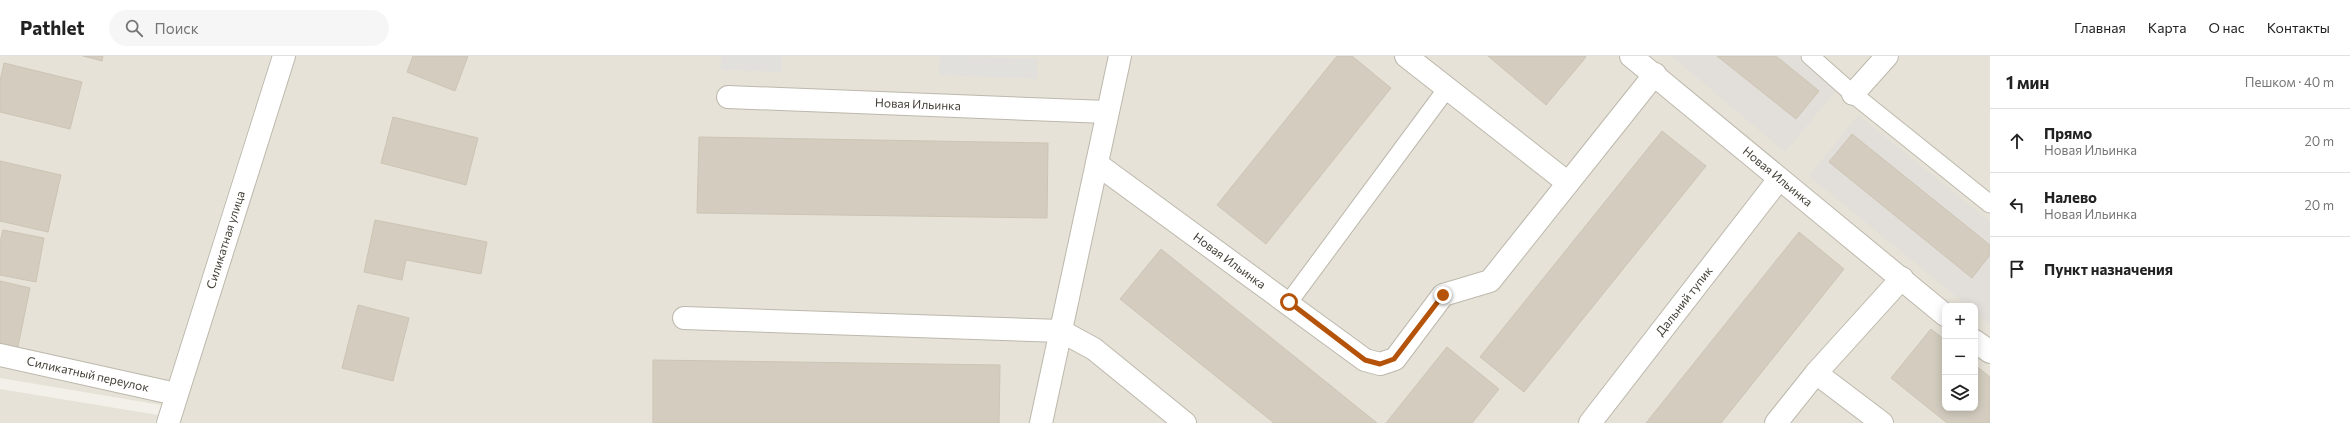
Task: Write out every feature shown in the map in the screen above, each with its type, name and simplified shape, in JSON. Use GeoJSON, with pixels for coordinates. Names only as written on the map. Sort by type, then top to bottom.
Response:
{"type":"FeatureCollection","features":[{"type":"Feature","properties":{"kind":"street","name":"Силикатная улица"},"geometry":{"type":"LineString","coordinates":[[168,423],[284,56]]}},
{"type":"Feature","properties":{"kind":"street"},"geometry":{"type":"LineString","coordinates":[[1041,423],[1120,56]]}},
{"type":"Feature","properties":{"kind":"street"},"geometry":{"type":"LineString","coordinates":[[1406,56],[1448,87],[1568,183]]}},
{"type":"Feature","properties":{"kind":"street","name":"Новая Ильинка"},"geometry":{"type":"LineString","coordinates":[[1631,56],[1942,312]]}},
{"type":"Feature","properties":{"kind":"street"},"geometry":{"type":"LineString","coordinates":[[1853,94],[1887,56]]}},
{"type":"Feature","properties":{"kind":"street","name":"Новая Ильинка"},"geometry":{"type":"LineString","coordinates":[[1097,164],[1289,302],[1365,360],[1380,364],[1394,359],[1443,295],[1490,280],[1654,74]]}},
{"type":"Feature","properties":{"kind":"street","name":"Новая Ильинка"},"geometry":{"type":"LineString","coordinates":[[728,97],[1108,112]]}},
{"type":"Feature","properties":{"kind":"street","name":"Дальний тупик"},"geometry":{"type":"LineString","coordinates":[[1590,423],[1779,179]]}},
{"type":"Feature","properties":{"kind":"street"},"geometry":{"type":"LineString","coordinates":[[1776,423],[1816,373],[1902,278]]}},
{"type":"Feature","properties":{"kind":"street"},"geometry":{"type":"LineString","coordinates":[[684,318],[1061,331],[1094,349],[1185,423]]}},
{"type":"Feature","properties":{"kind":"street"},"geometry":{"type":"LineString","coordinates":[[1978,342],[1990,352]]}},
{"type":"Feature","properties":{"kind":"street","name":"Силикатный переулок"},"geometry":{"type":"LineString","coordinates":[[0,355],[176,394]]}},
{"type":"Feature","properties":{"kind":"street"},"geometry":{"type":"LineString","coordinates":[[1816,373],[1882,423]]}},
{"type":"Feature","properties":{"kind":"lane"},"geometry":{"type":"LineString","coordinates":[[1810,56],[1853,94],[1990,204]]}},
{"type":"Feature","properties":{"kind":"lane"},"geometry":{"type":"LineString","coordinates":[[1289,302],[1448,87]]}},
{"type":"Feature","properties":{"kind":"shaded area"},"geometry":{"type":"Polygon","coordinates":[[[0,56],[271,56],[161,405],[0,378],[0,56]]]}},
{"type":"Feature","properties":{"kind":"shaded area"},"geometry":{"type":"Polygon","coordinates":[[[281,56],[1990,56],[1990,423],[167,423],[281,56]]]}},
{"type":"Feature","properties":{"kind":"shaded area"},"geometry":{"type":"Polygon","coordinates":[[[721,56],[782,56],[782,72],[721,70],[721,56]]]}},
{"type":"Feature","properties":{"kind":"shaded area"},"geometry":{"type":"Polygon","coordinates":[[[940,56],[1037,58],[1037,79],[939,75],[940,56]]]}},
{"type":"Feature","properties":{"kind":"shaded area"},"geometry":{"type":"Polygon","coordinates":[[[1671,56],[1821,56],[1847,78],[1785,152],[1671,56]]]}},
{"type":"Feature","properties":{"kind":"shaded area"},"geometry":{"type":"Polygon","coordinates":[[[1858,115],[1990,222],[1990,324],[1978,314],[1978,303],[1964,303],[1809,176],[1858,115]]]}},
{"type":"Feature","properties":{"kind":"shaded area"},"geometry":{"type":"Polygon","coordinates":[[[0,389],[158,415],[155,423],[0,423],[0,389]]]}},
{"type":"Feature","properties":{"kind":"building"},"geometry":{"type":"Polygon","coordinates":[[[83,56],[103,56],[102,61],[83,56]]]}},
{"type":"Feature","properties":{"kind":"building"},"geometry":{"type":"Polygon","coordinates":[[[413,56],[468,56],[455,91],[407,72],[413,56]]]}},
{"type":"Feature","properties":{"kind":"building"},"geometry":{"type":"Polygon","coordinates":[[[1337,56],[1352,56],[1391,88],[1266,244],[1217,205],[1337,56]]]}},
{"type":"Feature","properties":{"kind":"building"},"geometry":{"type":"Polygon","coordinates":[[[1488,56],[1585,56],[1586,57],[1546,105],[1488,56]]]}},
{"type":"Feature","properties":{"kind":"building"},"geometry":{"type":"Polygon","coordinates":[[[1717,56],[1776,56],[1819,91],[1796,119],[1717,56]]]}},
{"type":"Feature","properties":{"kind":"building"},"geometry":{"type":"Polygon","coordinates":[[[4,63],[82,82],[70,129],[0,112],[0,81],[4,63]]]}},
{"type":"Feature","properties":{"kind":"building"},"geometry":{"type":"Polygon","coordinates":[[[393,117],[478,138],[466,185],[381,163],[393,117]]]}},
{"type":"Feature","properties":{"kind":"building"},"geometry":{"type":"Polygon","coordinates":[[[1662,131],[1706,166],[1524,392],[1480,357],[1662,131]]]}},
{"type":"Feature","properties":{"kind":"building"},"geometry":{"type":"Polygon","coordinates":[[[1852,134],[1990,245],[1990,255],[1972,278],[1829,162],[1852,134]]]}},
{"type":"Feature","properties":{"kind":"building"},"geometry":{"type":"Polygon","coordinates":[[[699,137],[1048,143],[1047,218],[697,213],[699,137]]]}},
{"type":"Feature","properties":{"kind":"building"},"geometry":{"type":"Polygon","coordinates":[[[0,161],[61,175],[48,232],[0,221],[0,161]]]}},
{"type":"Feature","properties":{"kind":"building"},"geometry":{"type":"Polygon","coordinates":[[[375,220],[487,242],[481,274],[406,260],[402,280],[364,272],[375,220]]]}},
{"type":"Feature","properties":{"kind":"building"},"geometry":{"type":"Polygon","coordinates":[[[3,230],[44,238],[36,282],[0,275],[0,242],[3,230]]]}},
{"type":"Feature","properties":{"kind":"building"},"geometry":{"type":"Polygon","coordinates":[[[1799,232],[1844,269],[1721,423],[1646,423],[1799,232]]]}},
{"type":"Feature","properties":{"kind":"building"},"geometry":{"type":"Polygon","coordinates":[[[1161,249],[1377,423],[1274,423],[1120,299],[1161,249]]]}},
{"type":"Feature","properties":{"kind":"building"},"geometry":{"type":"Polygon","coordinates":[[[0,281],[30,288],[16,356],[0,353],[0,281]]]}},
{"type":"Feature","properties":{"kind":"building"},"geometry":{"type":"Polygon","coordinates":[[[358,305],[409,318],[393,381],[342,368],[358,305]]]}},
{"type":"Feature","properties":{"kind":"building"},"geometry":{"type":"Polygon","coordinates":[[[1931,329],[1942,338],[1942,411],[1978,411],[1978,367],[1990,377],[1990,423],[1947,423],[1891,378],[1931,329]]]}},
{"type":"Feature","properties":{"kind":"building"},"geometry":{"type":"Polygon","coordinates":[[[1447,347],[1499,389],[1472,423],[1386,423],[1447,347]]]}},
{"type":"Feature","properties":{"kind":"building"},"geometry":{"type":"Polygon","coordinates":[[[653,360],[1000,365],[999,423],[653,423],[653,360]]]}},
{"type":"Feature","properties":{"kind":"route"},"geometry":{"type":"LineString","coordinates":[[1289,302],[1365,360],[1380,364],[1394,359],[1443,295]]}}]}
